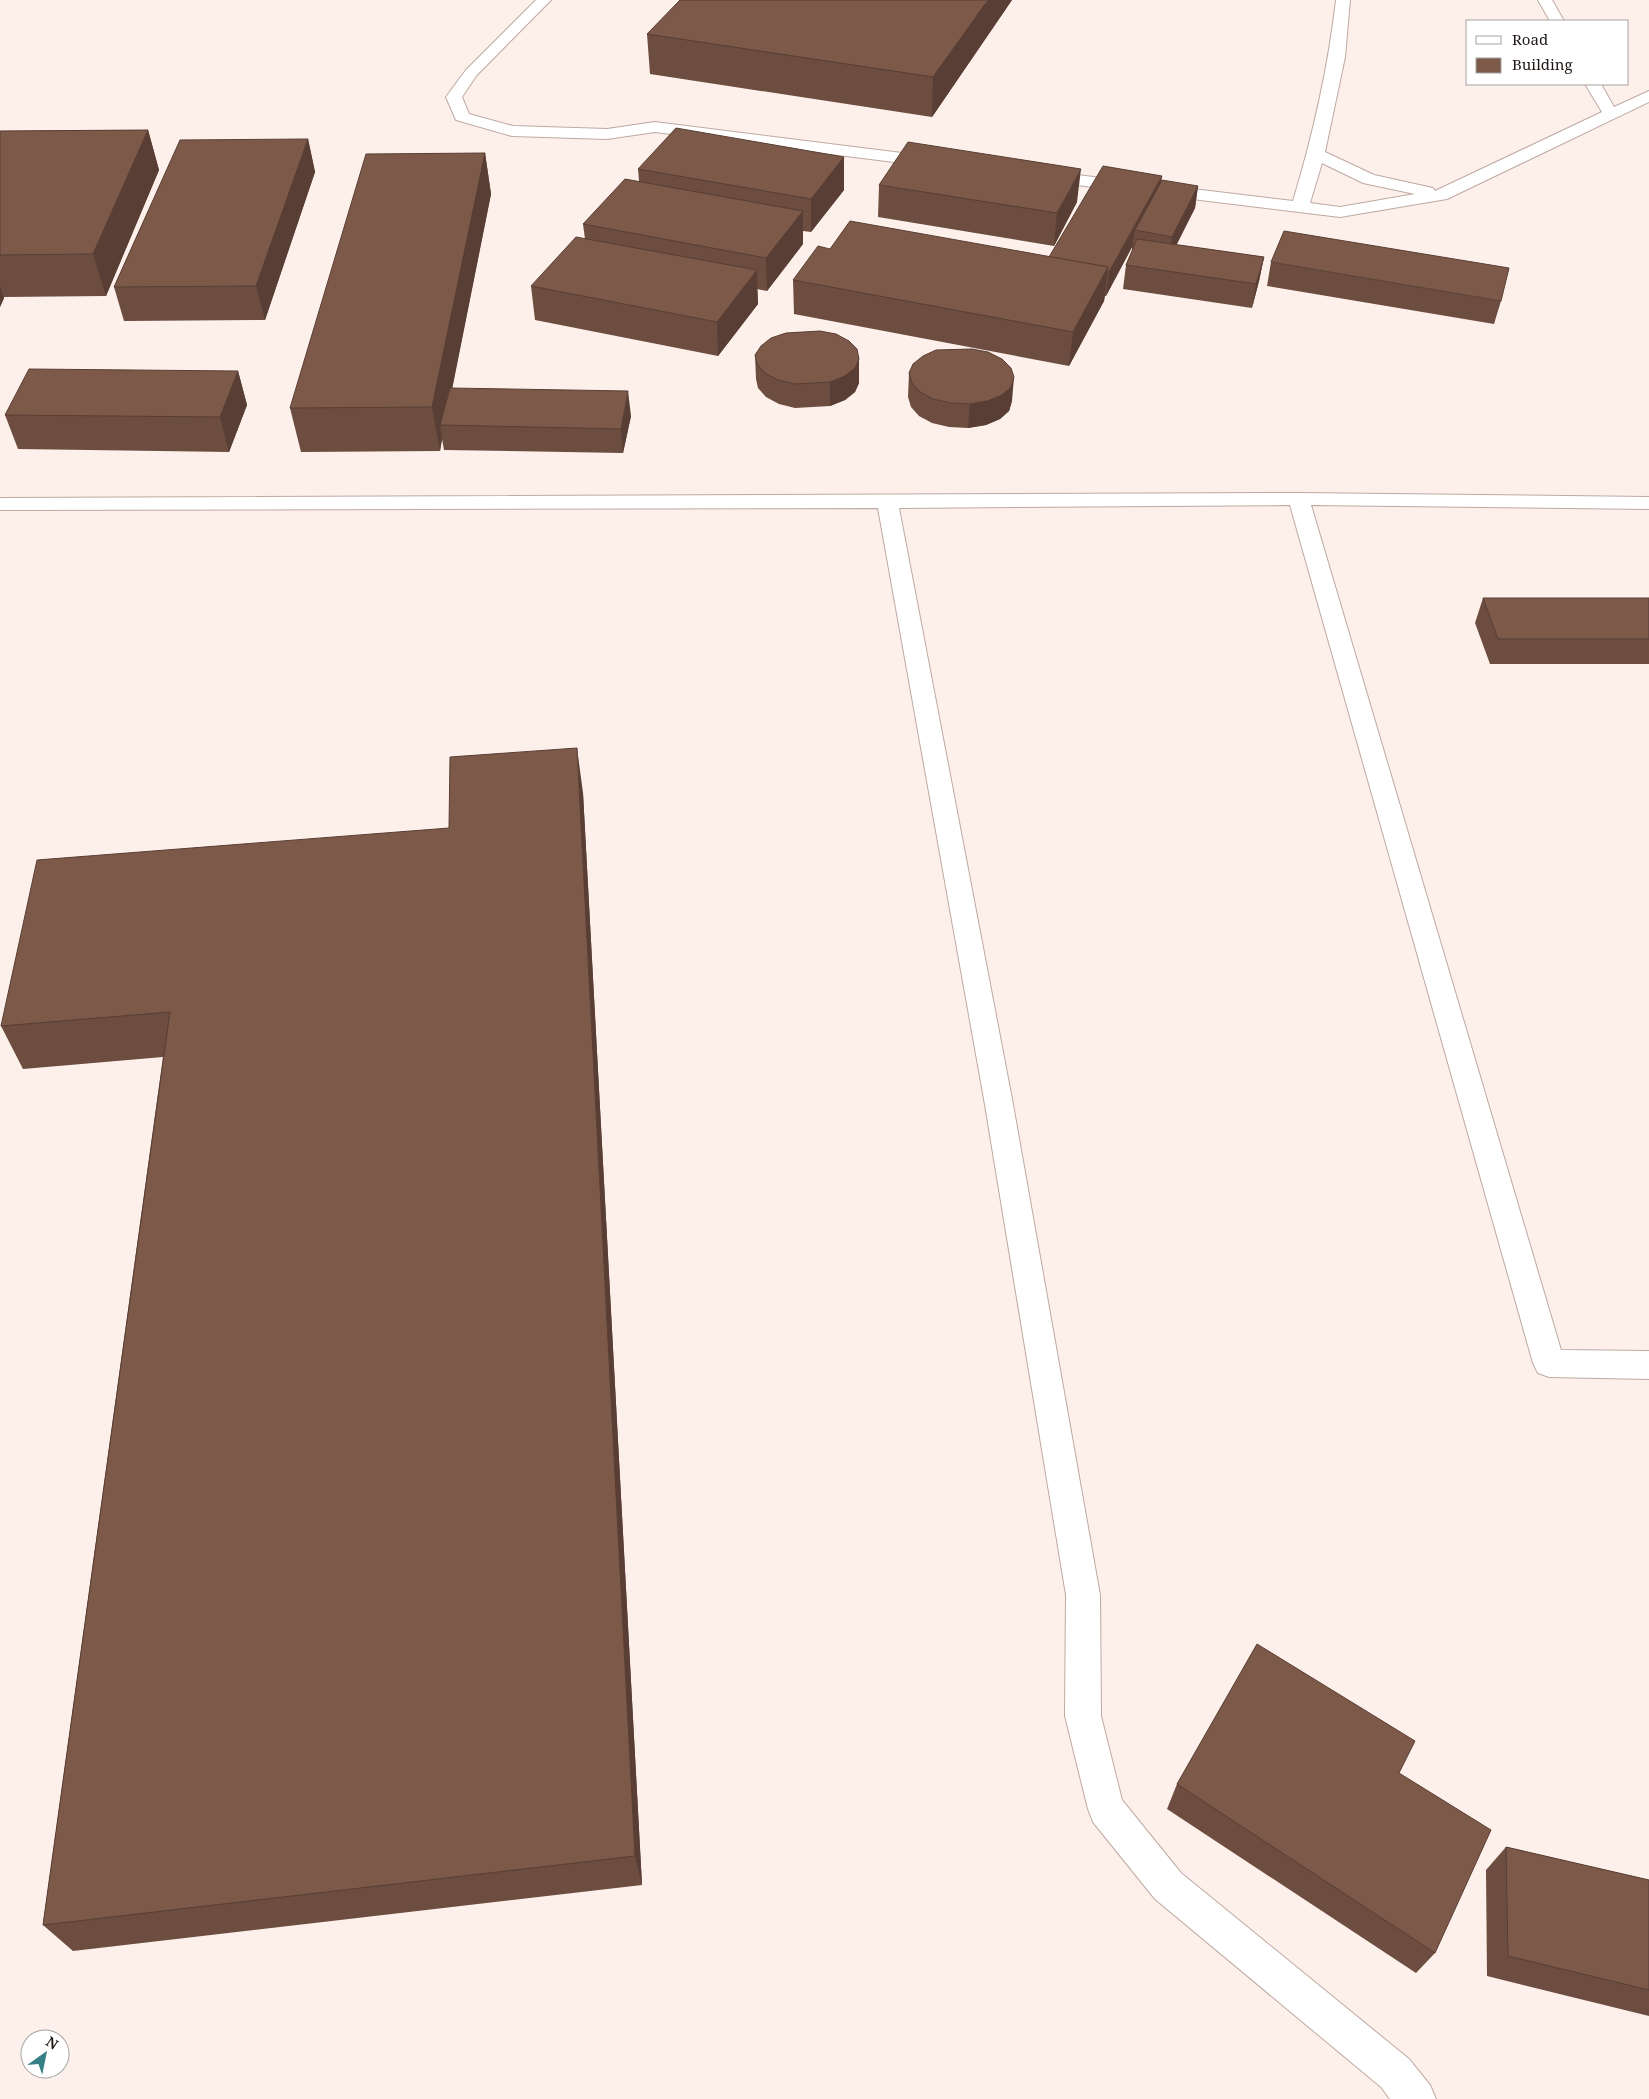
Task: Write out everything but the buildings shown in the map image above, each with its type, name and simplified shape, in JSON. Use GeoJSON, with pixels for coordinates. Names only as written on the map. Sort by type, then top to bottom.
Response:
{"type":"FeatureCollection","features":[{"type":"Feature","properties":{"kind":"street"},"geometry":{"type":"LineString","coordinates":[[544,0],[471,74],[454,97],[462,117],[512,132],[607,134],[655,127],[952,164]]}},
{"type":"Feature","properties":{"kind":"street"},"geometry":{"type":"LineString","coordinates":[[1300,208],[1316,154],[1338,57],[1342,0]]}},
{"type":"Feature","properties":{"kind":"street"},"geometry":{"type":"LineString","coordinates":[[1545,0],[1556,20]]}},
{"type":"Feature","properties":{"kind":"street"},"geometry":{"type":"LineString","coordinates":[[1595,85],[1610,113]]}},
{"type":"Feature","properties":{"kind":"street"},"geometry":{"type":"LineString","coordinates":[[1032,174],[1340,212],[1441,195],[1649,96]]}},
{"type":"Feature","properties":{"kind":"street"},"geometry":{"type":"LineString","coordinates":[[1316,154],[1369,179],[1441,195]]}},
{"type":"Feature","properties":{"kind":"street"},"geometry":{"type":"LineString","coordinates":[[1299,499],[1549,1363],[1649,1365]]}},
{"type":"Feature","properties":{"kind":"street"},"geometry":{"type":"LineString","coordinates":[[0,504],[422,504],[1299,499],[1649,503]]}},
{"type":"Feature","properties":{"kind":"street"},"geometry":{"type":"LineString","coordinates":[[887,502],[1000,1109],[1083,1595],[1083,1716],[1106,1809],[1168,1886],[1395,2073],[1416,2099]]}}]}
